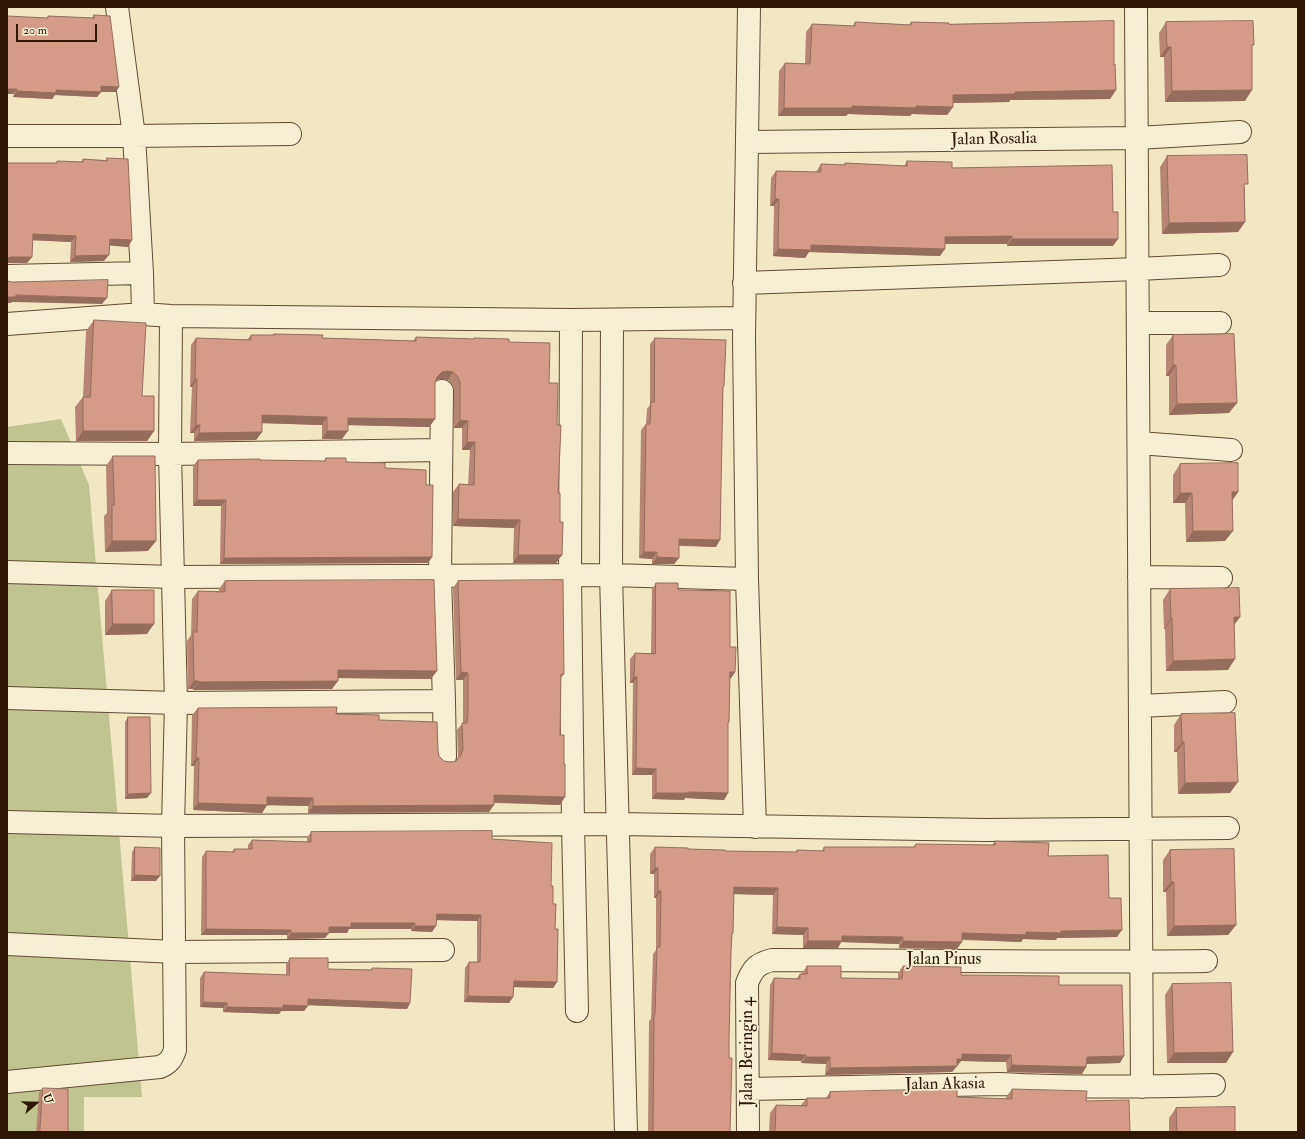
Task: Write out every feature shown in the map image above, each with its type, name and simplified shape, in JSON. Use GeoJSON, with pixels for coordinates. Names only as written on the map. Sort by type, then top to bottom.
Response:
{"type":"FeatureCollection","features":[{"type":"Feature","properties":{"kind":"street"},"geometry":{"type":"LineString","coordinates":[[117,7],[134,136],[143,314]]}},
{"type":"Feature","properties":{"kind":"street"},"geometry":{"type":"LineString","coordinates":[[749,7],[744,318],[747,579],[755,827]]}},
{"type":"Feature","properties":{"kind":"street"},"geometry":{"type":"LineString","coordinates":[[1136,7],[1142,1087]]}},
{"type":"Feature","properties":{"kind":"street","name":"Jalan Rosalia"},"geometry":{"type":"LineString","coordinates":[[746,142],[1137,138],[1240,132]]}},
{"type":"Feature","properties":{"kind":"street"},"geometry":{"type":"LineString","coordinates":[[7,136],[290,134]]}},
{"type":"Feature","properties":{"kind":"street"},"geometry":{"type":"LineString","coordinates":[[744,283],[1219,265]]}},
{"type":"Feature","properties":{"kind":"street"},"geometry":{"type":"LineString","coordinates":[[7,276],[142,273]]}},
{"type":"Feature","properties":{"kind":"street"},"geometry":{"type":"LineString","coordinates":[[7,324],[143,314],[171,316],[571,320],[744,318]]}},
{"type":"Feature","properties":{"kind":"street"},"geometry":{"type":"LineString","coordinates":[[7,1082],[149,1069],[168,1064],[173,1057],[175,1050],[173,826],[176,703],[170,454],[171,316]]}},
{"type":"Feature","properties":{"kind":"street"},"geometry":{"type":"LineString","coordinates":[[571,320],[570,576],[572,824],[576,1011]]}},
{"type":"Feature","properties":{"kind":"street"},"geometry":{"type":"LineString","coordinates":[[612,320],[611,575],[626,1132]]}},
{"type":"Feature","properties":{"kind":"street"},"geometry":{"type":"LineString","coordinates":[[1138,322],[1220,323]]}},
{"type":"Feature","properties":{"kind":"street"},"geometry":{"type":"LineString","coordinates":[[442,391],[440,577],[445,756]]}},
{"type":"Feature","properties":{"kind":"street"},"geometry":{"type":"LineString","coordinates":[[1139,443],[1231,450]]}},
{"type":"Feature","properties":{"kind":"street"},"geometry":{"type":"LineString","coordinates":[[7,452],[170,454],[441,450]]}},
{"type":"Feature","properties":{"kind":"street"},"geometry":{"type":"LineString","coordinates":[[7,572],[173,577],[440,577],[611,575],[747,579]]}},
{"type":"Feature","properties":{"kind":"street"},"geometry":{"type":"LineString","coordinates":[[1139,576],[1221,578]]}},
{"type":"Feature","properties":{"kind":"street"},"geometry":{"type":"LineString","coordinates":[[7,698],[176,703],[444,701]]}},
{"type":"Feature","properties":{"kind":"street"},"geometry":{"type":"LineString","coordinates":[[1140,706],[1226,702]]}},
{"type":"Feature","properties":{"kind":"street"},"geometry":{"type":"LineString","coordinates":[[7,822],[173,826],[617,824],[985,830],[1141,830],[1228,828]]}},
{"type":"Feature","properties":{"kind":"street"},"geometry":{"type":"LineString","coordinates":[[7,944],[175,952],[443,950]]}},
{"type":"Feature","properties":{"kind":"street","name":"Jalan Pinus"},"geometry":{"type":"LineString","coordinates":[[751,973],[757,966],[772,960],[1206,961]]}},
{"type":"Feature","properties":{"kind":"street","name":"Jalan Beringin 4"},"geometry":{"type":"LineString","coordinates":[[748,1132],[747,983],[751,973]]}},
{"type":"Feature","properties":{"kind":"street","name":"Jalan Akasia"},"geometry":{"type":"LineString","coordinates":[[748,1089],[1000,1084],[1040,1087],[1214,1085]]}},
{"type":"Feature","properties":{"kind":"green space"},"geometry":{"type":"Polygon","coordinates":[[[61,419],[89,485],[142,1097],[84,1097],[84,1132],[7,1132],[7,427],[61,419]]]}},
{"type":"Feature","properties":{"kind":"building"},"geometry":{"type":"Polygon","coordinates":[[[94,15],[110,16],[119,87],[101,86],[101,92],[56,90],[56,93],[7,89],[7,16],[94,18],[94,15]]]}},
{"type":"Feature","properties":{"kind":"building"},"geometry":{"type":"Polygon","coordinates":[[[1114,21],[1114,65],[1115,64],[1116,90],[953,95],[953,107],[916,106],[916,108],[852,106],[852,108],[784,108],[785,63],[810,64],[812,24],[855,26],[855,22],[911,25],[911,22],[949,24],[1114,21]]]}},
{"type":"Feature","properties":{"kind":"building"},"geometry":{"type":"Polygon","coordinates":[[[1253,21],[1254,45],[1252,45],[1252,90],[1172,91],[1171,47],[1167,47],[1166,22],[1253,21]]]}},
{"type":"Feature","properties":{"kind":"building"},"geometry":{"type":"Polygon","coordinates":[[[1247,155],[1248,184],[1244,184],[1245,222],[1169,223],[1167,156],[1247,155]]]}},
{"type":"Feature","properties":{"kind":"building"},"geometry":{"type":"Polygon","coordinates":[[[107,158],[128,159],[132,240],[110,239],[109,255],[75,256],[76,236],[33,234],[32,257],[7,258],[7,163],[57,163],[57,161],[83,162],[83,159],[107,161],[107,158]]]}},
{"type":"Feature","properties":{"kind":"building"},"geometry":{"type":"Polygon","coordinates":[[[907,161],[952,162],[952,168],[1112,165],[1113,212],[1118,212],[1118,239],[1012,239],[1012,236],[945,237],[945,249],[811,245],[811,250],[778,249],[779,199],[775,199],[776,171],[821,172],[821,164],[845,165],[845,163],[907,166],[907,161]]]}},
{"type":"Feature","properties":{"kind":"building"},"geometry":{"type":"Polygon","coordinates":[[[108,280],[107,298],[16,295],[15,297],[7,297],[7,281],[108,280]]]}},
{"type":"Feature","properties":{"kind":"building"},"geometry":{"type":"Polygon","coordinates":[[[94,320],[146,323],[142,396],[154,396],[154,431],[83,431],[83,397],[90,397],[94,320]]]}},
{"type":"Feature","properties":{"kind":"building"},"geometry":{"type":"Polygon","coordinates":[[[1234,334],[1237,403],[1177,404],[1176,365],[1173,365],[1173,335],[1234,334]]]}},
{"type":"Feature","properties":{"kind":"building"},"geometry":{"type":"Polygon","coordinates":[[[251,335],[323,335],[322,338],[416,341],[416,337],[509,339],[509,342],[550,343],[549,383],[558,383],[557,425],[561,425],[558,493],[560,493],[560,522],[563,522],[562,555],[518,555],[520,520],[458,519],[459,484],[474,485],[475,442],[467,442],[468,421],[460,420],[460,383],[458,377],[453,372],[442,372],[437,377],[435,383],[435,419],[348,418],[348,431],[327,431],[327,417],[262,415],[262,432],[199,433],[200,425],[196,425],[196,338],[251,340],[251,335]]]}},
{"type":"Feature","properties":{"kind":"building"},"geometry":{"type":"Polygon","coordinates":[[[655,338],[726,340],[723,386],[720,540],[679,539],[679,558],[657,557],[657,552],[644,552],[646,424],[650,424],[651,402],[654,402],[655,338]]]}},
{"type":"Feature","properties":{"kind":"building"},"geometry":{"type":"Polygon","coordinates":[[[113,456],[155,456],[156,541],[112,541],[112,505],[114,505],[113,456]]]}},
{"type":"Feature","properties":{"kind":"building"},"geometry":{"type":"Polygon","coordinates":[[[326,458],[346,458],[346,462],[385,463],[385,468],[426,470],[426,485],[433,485],[432,557],[224,558],[226,500],[197,500],[198,460],[260,459],[325,461],[326,458]]]}},
{"type":"Feature","properties":{"kind":"building"},"geometry":{"type":"Polygon","coordinates":[[[1238,463],[1238,492],[1232,492],[1233,531],[1193,531],[1192,493],[1180,493],[1180,464],[1238,463]]]}},
{"type":"Feature","properties":{"kind":"building"},"geometry":{"type":"Polygon","coordinates":[[[434,580],[437,671],[338,670],[338,681],[194,681],[193,632],[197,632],[198,591],[225,592],[225,581],[434,580]]]}},
{"type":"Feature","properties":{"kind":"building"},"geometry":{"type":"Polygon","coordinates":[[[563,580],[564,674],[561,674],[560,735],[564,735],[565,797],[494,795],[494,805],[313,806],[313,798],[267,797],[267,805],[198,803],[199,758],[196,758],[198,708],[337,707],[336,714],[379,715],[379,720],[437,722],[439,756],[444,761],[456,761],[461,755],[463,749],[462,723],[467,723],[468,714],[468,673],[461,672],[458,581],[563,580]]]}},
{"type":"Feature","properties":{"kind":"building"},"geometry":{"type":"Polygon","coordinates":[[[656,583],[678,583],[678,590],[730,591],[730,647],[736,647],[735,672],[730,672],[728,793],[656,793],[656,769],[636,768],[637,677],[634,677],[635,653],[655,654],[656,583]]]}},
{"type":"Feature","properties":{"kind":"building"},"geometry":{"type":"Polygon","coordinates":[[[1239,588],[1240,617],[1234,617],[1235,659],[1173,661],[1170,589],[1239,588]]]}},
{"type":"Feature","properties":{"kind":"building"},"geometry":{"type":"Polygon","coordinates":[[[112,590],[154,590],[154,624],[113,624],[112,590]]]}},
{"type":"Feature","properties":{"kind":"building"},"geometry":{"type":"Polygon","coordinates":[[[1235,713],[1238,782],[1185,783],[1184,742],[1182,742],[1181,714],[1235,713]]]}},
{"type":"Feature","properties":{"kind":"building"},"geometry":{"type":"Polygon","coordinates":[[[128,717],[150,717],[151,793],[128,794],[128,717]]]}},
{"type":"Feature","properties":{"kind":"building"},"geometry":{"type":"Polygon","coordinates":[[[492,831],[492,839],[552,843],[551,886],[553,886],[553,904],[556,904],[555,929],[558,929],[557,982],[514,981],[513,997],[468,996],[469,962],[480,962],[481,915],[437,914],[436,926],[415,926],[415,923],[351,923],[351,927],[329,927],[329,933],[291,933],[291,930],[206,929],[206,851],[234,852],[234,849],[252,849],[252,840],[311,842],[311,832],[492,831]]]}},
{"type":"Feature","properties":{"kind":"building"},"geometry":{"type":"Polygon","coordinates":[[[995,841],[1049,843],[1048,856],[1108,855],[1109,898],[1121,898],[1122,930],[1061,931],[1061,933],[1026,932],[1026,935],[962,933],[962,942],[903,941],[903,937],[842,936],[842,941],[808,941],[808,928],[777,927],[778,888],[734,887],[729,1039],[729,1058],[732,1058],[730,1132],[653,1132],[654,1014],[655,1015],[657,947],[660,947],[661,891],[658,891],[658,868],[655,868],[655,847],[725,851],[797,852],[797,850],[824,851],[824,847],[915,847],[916,844],[995,845],[995,841]]]}},
{"type":"Feature","properties":{"kind":"building"},"geometry":{"type":"Polygon","coordinates":[[[135,847],[160,848],[160,876],[135,875],[135,847]]]}},
{"type":"Feature","properties":{"kind":"building"},"geometry":{"type":"Polygon","coordinates":[[[1234,849],[1236,925],[1174,926],[1174,882],[1171,882],[1170,850],[1234,849]]]}},
{"type":"Feature","properties":{"kind":"building"},"geometry":{"type":"Polygon","coordinates":[[[290,958],[328,958],[328,969],[412,969],[410,1003],[308,999],[308,1006],[283,1005],[283,1008],[227,1007],[227,1003],[203,1002],[204,972],[289,975],[290,958]]]}},
{"type":"Feature","properties":{"kind":"building"},"geometry":{"type":"Polygon","coordinates":[[[807,966],[841,966],[841,978],[902,979],[903,966],[961,967],[961,975],[1059,976],[1059,985],[1122,985],[1124,1056],[1087,1057],[1086,1067],[1012,1065],[1011,1055],[962,1054],[962,1059],[957,1059],[957,1066],[830,1068],[830,1057],[806,1057],[806,1055],[772,1053],[774,978],[800,979],[800,974],[807,974],[807,966]]]}},
{"type":"Feature","properties":{"kind":"building"},"geometry":{"type":"Polygon","coordinates":[[[1231,983],[1233,1052],[1174,1053],[1172,984],[1231,983]]]}},
{"type":"Feature","properties":{"kind":"building"},"geometry":{"type":"Polygon","coordinates":[[[43,1088],[68,1089],[68,1132],[40,1132],[43,1088]]]}},
{"type":"Feature","properties":{"kind":"building"},"geometry":{"type":"Polygon","coordinates":[[[957,1089],[957,1097],[1012,1099],[1012,1089],[1087,1091],[1086,1101],[1129,1100],[1130,1132],[775,1132],[776,1105],[807,1106],[807,1098],[830,1098],[830,1092],[957,1089]]]}},
{"type":"Feature","properties":{"kind":"building"},"geometry":{"type":"Polygon","coordinates":[[[1235,1107],[1235,1132],[1177,1132],[1176,1108],[1235,1107]]]}}]}
